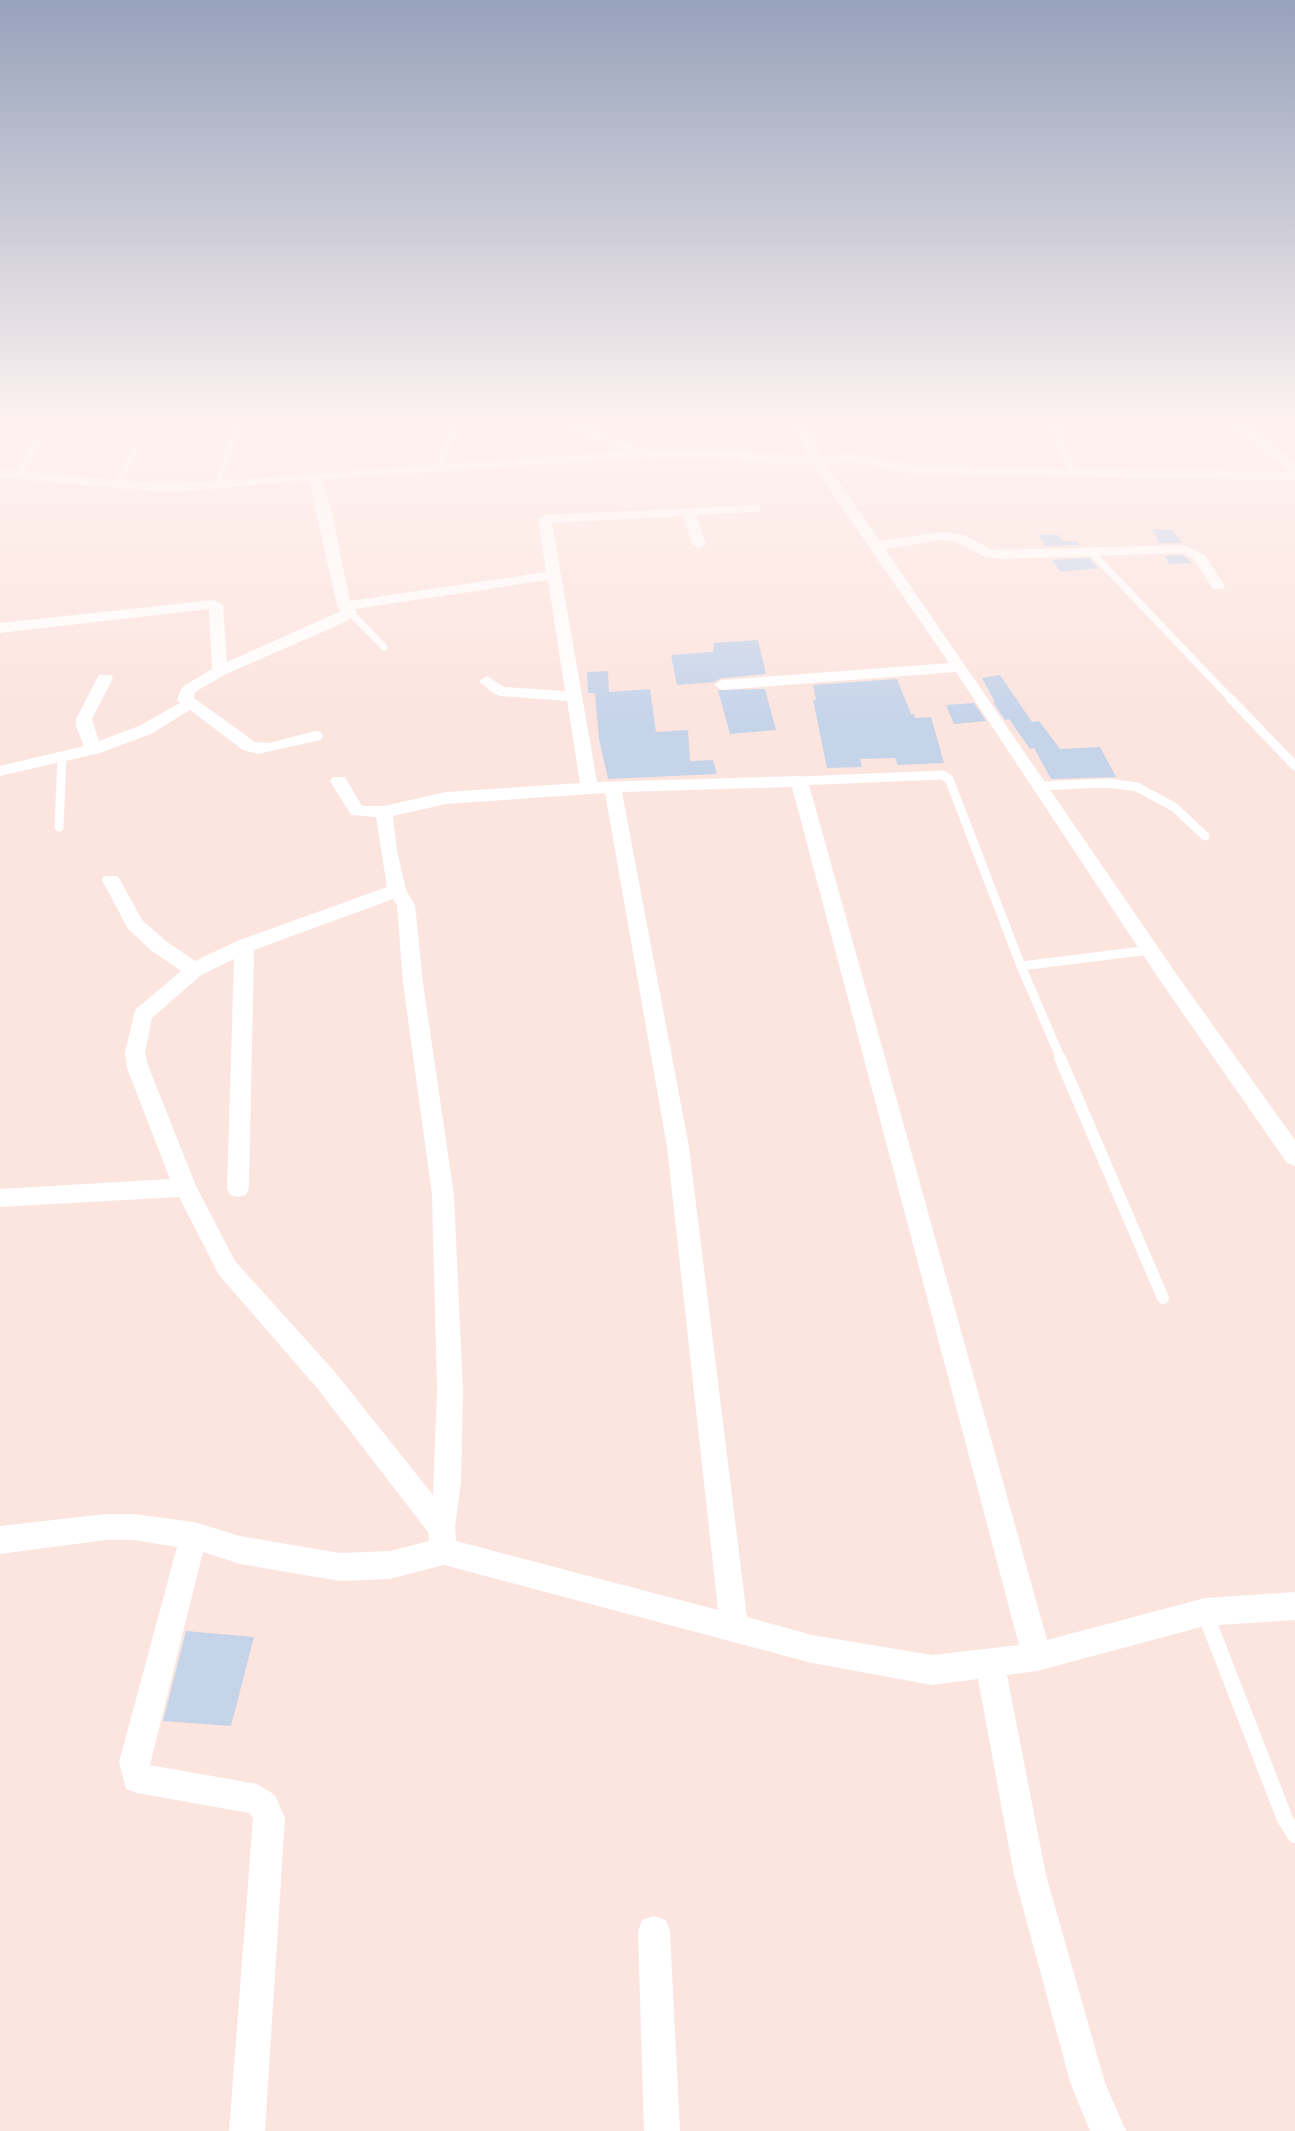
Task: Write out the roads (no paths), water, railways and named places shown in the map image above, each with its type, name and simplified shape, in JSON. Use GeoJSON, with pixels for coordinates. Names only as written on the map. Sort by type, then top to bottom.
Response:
{"type":"FeatureCollection","features":[{"type":"Feature","properties":{"kind":"street"},"geometry":{"type":"LineString","coordinates":[[327,521],[347,609]]}},
{"type":"Feature","properties":{"kind":"street"},"geometry":{"type":"LineString","coordinates":[[545,521],[589,788]]}},
{"type":"Feature","properties":{"kind":"street"},"geometry":{"type":"LineString","coordinates":[[692,521],[699,544]]}},
{"type":"Feature","properties":{"kind":"street"},"geometry":{"type":"LineString","coordinates":[[860,521],[1150,950],[1295,1157]]}},
{"type":"Feature","properties":{"kind":"street"},"geometry":{"type":"LineString","coordinates":[[878,546],[942,536],[960,538],[990,554],[1002,555],[1194,551],[1218,586]]}},
{"type":"Feature","properties":{"kind":"street"},"geometry":{"type":"LineString","coordinates":[[315,736],[258,749],[249,746],[185,699],[188,690],[220,671],[338,620],[347,609],[553,575]]}},
{"type":"Feature","properties":{"kind":"street"},"geometry":{"type":"LineString","coordinates":[[0,628],[214,604],[216,605],[220,671]]}},
{"type":"Feature","properties":{"kind":"street"},"geometry":{"type":"LineString","coordinates":[[722,684],[960,667]]}},
{"type":"Feature","properties":{"kind":"street"},"geometry":{"type":"LineString","coordinates":[[94,749],[84,726],[84,719],[105,678]]}},
{"type":"Feature","properties":{"kind":"street"},"geometry":{"type":"LineString","coordinates":[[487,681],[500,691],[575,697]]}},
{"type":"Feature","properties":{"kind":"street"},"geometry":{"type":"LineString","coordinates":[[0,771],[94,749],[145,729],[189,704]]}},
{"type":"Feature","properties":{"kind":"street"},"geometry":{"type":"LineString","coordinates":[[339,781],[357,811],[384,812],[446,798],[589,788],[799,781],[1037,1657]]}},
{"type":"Feature","properties":{"kind":"street"},"geometry":{"type":"LineString","coordinates":[[613,788],[678,1147],[734,1629]]}},
{"type":"Feature","properties":{"kind":"street"},"geometry":{"type":"LineString","coordinates":[[384,812],[388,850],[397,890],[406,905],[413,983],[443,1195],[450,1391],[448,1482],[442,1539]]}},
{"type":"Feature","properties":{"kind":"street"},"geometry":{"type":"LineString","coordinates":[[111,880],[135,924],[159,946],[194,970]]}},
{"type":"Feature","properties":{"kind":"street"},"geometry":{"type":"LineString","coordinates":[[397,890],[244,946],[194,970],[142,1015],[135,1053],[138,1068],[185,1187],[226,1268],[326,1380],[442,1539],[734,1629],[885,1664],[932,1670],[990,1665],[1037,1657],[1205,1612],[1295,1606]]}},
{"type":"Feature","properties":{"kind":"street"},"geometry":{"type":"LineString","coordinates":[[238,1188],[244,946]]}},
{"type":"Feature","properties":{"kind":"street"},"geometry":{"type":"LineString","coordinates":[[0,1198],[185,1187]]}},
{"type":"Feature","properties":{"kind":"street"},"geometry":{"type":"LineString","coordinates":[[0,1540],[106,1527],[134,1527],[194,1536],[240,1550],[340,1568],[390,1565],[442,1539]]}},
{"type":"Feature","properties":{"kind":"street"},"geometry":{"type":"LineString","coordinates":[[194,1536],[134,1762],[137,1778],[257,1799],[264,1806],[269,1818],[247,2131]]}},
{"type":"Feature","properties":{"kind":"street"},"geometry":{"type":"LineString","coordinates":[[990,1665],[1030,1875],[1088,2085],[1108,2131]]}},
{"type":"Feature","properties":{"kind":"street"},"geometry":{"type":"LineString","coordinates":[[654,1932],[662,2131]]}},
{"type":"Feature","properties":{"kind":"lane"},"geometry":{"type":"LineString","coordinates":[[1091,552],[1295,766]]}},
{"type":"Feature","properties":{"kind":"lane"},"geometry":{"type":"LineString","coordinates":[[347,609],[384,647]]}},
{"type":"Feature","properties":{"kind":"lane"},"geometry":{"type":"LineString","coordinates":[[59,827],[62,758]]}},
{"type":"Feature","properties":{"kind":"lane"},"geometry":{"type":"LineString","coordinates":[[799,781],[946,776],[1021,966],[1163,1298]]}},
{"type":"Feature","properties":{"kind":"lane"},"geometry":{"type":"LineString","coordinates":[[1039,786],[1108,783],[1137,787],[1174,807],[1205,836]]}},
{"type":"Feature","properties":{"kind":"lane"},"geometry":{"type":"LineString","coordinates":[[1021,966],[1150,950]]}},
{"type":"Feature","properties":{"kind":"lane"},"geometry":{"type":"LineString","coordinates":[[1205,1612],[1285,1819],[1295,1836]]}}]}
